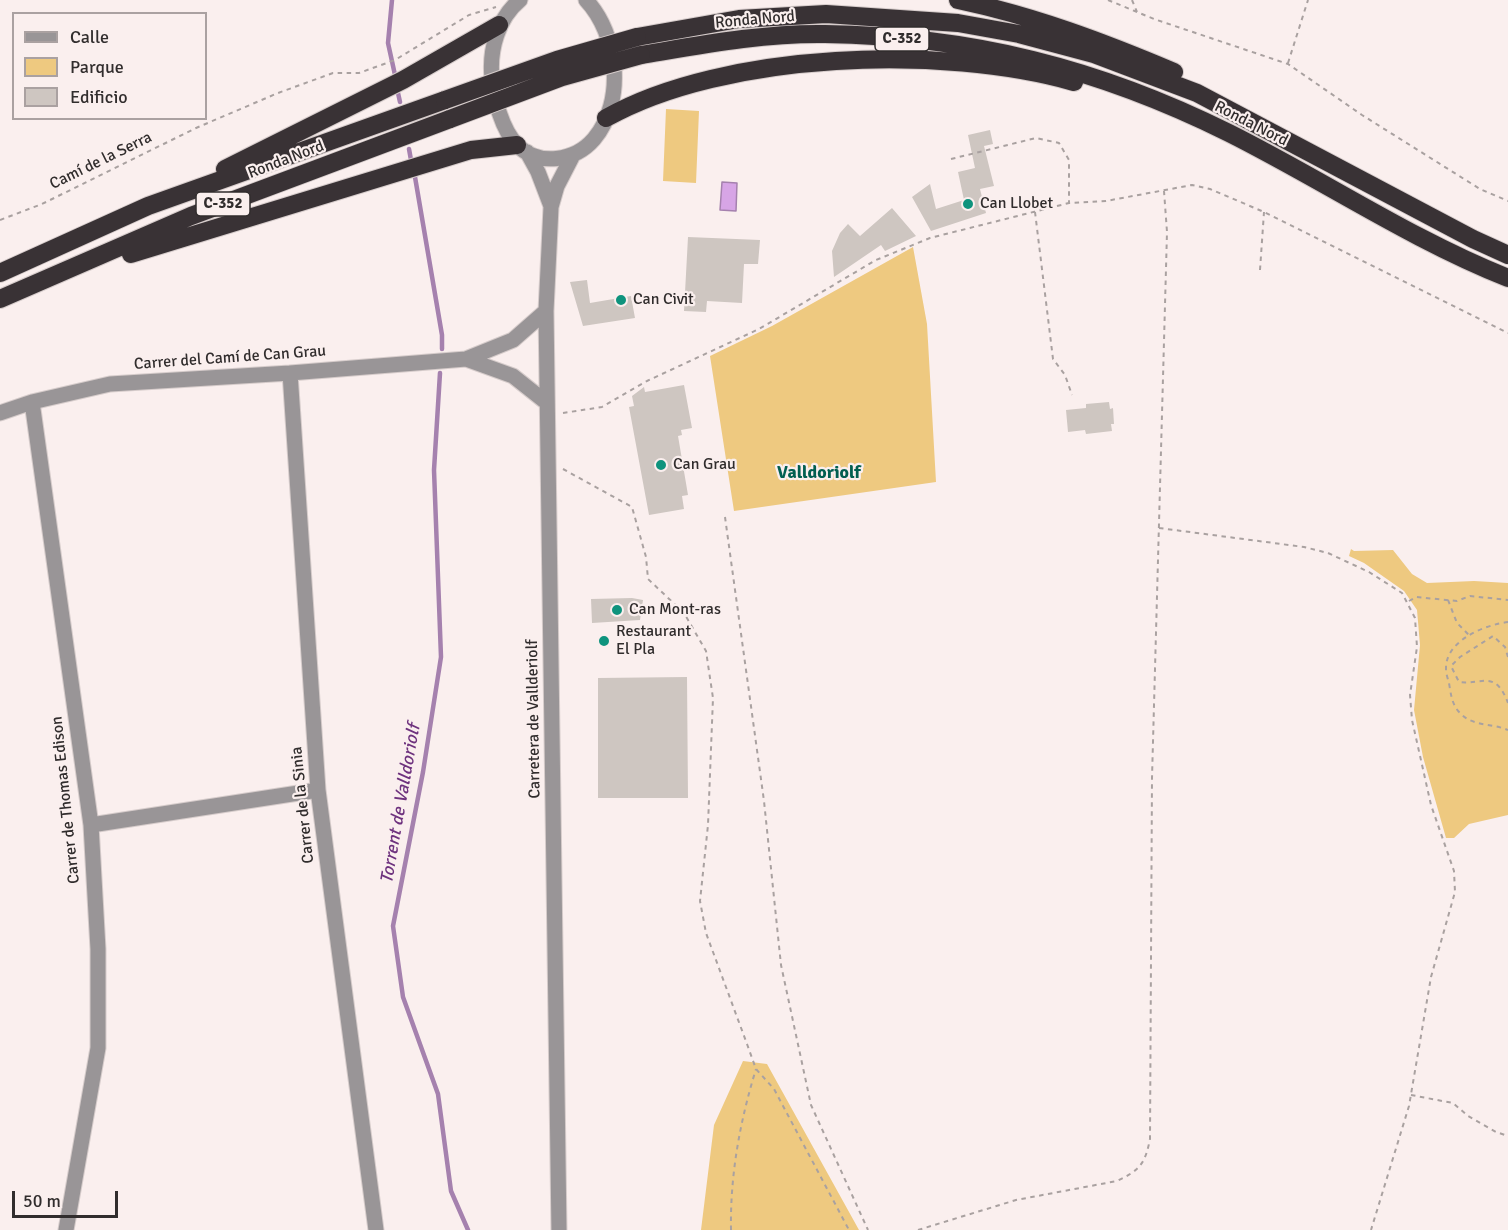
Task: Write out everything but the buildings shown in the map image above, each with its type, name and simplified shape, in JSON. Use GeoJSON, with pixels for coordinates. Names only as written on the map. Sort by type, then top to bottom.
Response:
{"type":"FeatureCollection","features":[{"type":"Feature","properties":{"kind":"highway"},"geometry":{"type":"LineString","coordinates":[[958,0],[1014,12],[1099,40],[1175,73],[1197,93]]}},
{"type":"Feature","properties":{"kind":"highway","name":"Ronda Nord"},"geometry":{"type":"LineString","coordinates":[[0,273],[148,206],[557,60],[637,37],[739,19],[826,14],[957,23],[1018,34],[1094,54],[1197,93],[1473,239],[1508,255]]}},
{"type":"Feature","properties":{"kind":"highway"},"geometry":{"type":"LineString","coordinates":[[148,206],[403,80],[499,25]]}},
{"type":"Feature","properties":{"kind":"highway","name":"Ronda Nord"},"geometry":{"type":"LineString","coordinates":[[0,299],[191,216],[562,77],[641,55],[712,43],[823,34],[940,41],[1027,57],[1107,80],[1230,133],[1372,212],[1479,266],[1508,278]]}},
{"type":"Feature","properties":{"kind":"highway"},"geometry":{"type":"LineString","coordinates":[[606,118],[630,104],[663,91],[735,75],[807,62],[880,59],[969,63],[1156,100]]}},
{"type":"Feature","properties":{"kind":"highway"},"geometry":{"type":"LineString","coordinates":[[65,270],[110,262],[172,240],[471,150],[522,148]]}},
{"type":"Feature","properties":{"kind":"highway"},"geometry":{"type":"LineString","coordinates":[[1479,266],[1494,282],[1508,289]]}},
{"type":"Feature","properties":{"kind":"street"},"geometry":{"type":"LineString","coordinates":[[522,148],[533,156],[553,160],[573,154],[594,139],[606,118],[614,72],[612,51],[607,32],[598,13],[586,0]]}},
{"type":"Feature","properties":{"kind":"street"},"geometry":{"type":"LineString","coordinates":[[499,25],[515,4]]}},
{"type":"Feature","properties":{"kind":"street","name":"Carretera de Vallderiolf"},"geometry":{"type":"LineString","coordinates":[[499,25],[492,65],[494,93],[505,126],[538,172],[551,207]]}},
{"type":"Feature","properties":{"kind":"street","name":"Carretera de Vallderiolf"},"geometry":{"type":"LineString","coordinates":[[559,1230],[546,310],[551,207],[556,186],[573,154]]}},
{"type":"Feature","properties":{"kind":"street","name":"Carrer del Camí de Can Grau"},"geometry":{"type":"LineString","coordinates":[[0,413],[32,402],[110,384],[466,359],[513,340],[546,310]]}},
{"type":"Feature","properties":{"kind":"street","name":"Carrer del Camí de Can Grau"},"geometry":{"type":"LineString","coordinates":[[466,359],[513,376],[548,409]]}},
{"type":"Feature","properties":{"kind":"street","name":"Carrer de la Sinia"},"geometry":{"type":"LineString","coordinates":[[290,373],[318,790],[376,1230]]}},
{"type":"Feature","properties":{"kind":"street","name":"Carrer de Thomas Edison"},"geometry":{"type":"LineString","coordinates":[[32,402],[91,825],[98,949],[98,1048],[66,1230]]}},
{"type":"Feature","properties":{"kind":"street"},"geometry":{"type":"LineString","coordinates":[[91,825],[318,790]]}},
{"type":"Feature","properties":{"kind":"path"},"geometry":{"type":"LineString","coordinates":[[1108,0],[1288,64],[1362,115],[1480,189],[1508,201]]}},
{"type":"Feature","properties":{"kind":"path"},"geometry":{"type":"LineString","coordinates":[[1132,0],[1137,12]]}},
{"type":"Feature","properties":{"kind":"path"},"geometry":{"type":"LineString","coordinates":[[1288,64],[1308,0]]}},
{"type":"Feature","properties":{"kind":"path","name":"Camí de la Serra"},"geometry":{"type":"LineString","coordinates":[[0,220],[42,204],[196,128],[278,93],[333,74],[359,73],[395,60],[469,15],[491,7],[515,4]]}},
{"type":"Feature","properties":{"kind":"path"},"geometry":{"type":"LineString","coordinates":[[951,159],[1036,138],[1059,143],[1069,160],[1069,203]]}},
{"type":"Feature","properties":{"kind":"path"},"geometry":{"type":"LineString","coordinates":[[548,409],[602,407],[647,381],[759,329],[876,260],[930,238],[1069,203],[1106,201],[1182,186],[1200,186],[1264,212],[1508,333]]}},
{"type":"Feature","properties":{"kind":"path"},"geometry":{"type":"LineString","coordinates":[[918,1230],[1016,1200],[1117,1181],[1131,1174],[1145,1161],[1150,1139],[1152,778],[1157,527],[1167,232],[1164,191]]}},
{"type":"Feature","properties":{"kind":"path"},"geometry":{"type":"LineString","coordinates":[[1035,212],[1053,359],[1065,375],[1072,395]]}},
{"type":"Feature","properties":{"kind":"path"},"geometry":{"type":"LineString","coordinates":[[1260,270],[1264,212]]}},
{"type":"Feature","properties":{"kind":"path"},"geometry":{"type":"LineString","coordinates":[[547,458],[568,473],[632,507],[646,557],[648,579],[684,613],[706,651],[713,698],[708,825],[700,901],[706,933],[756,1069],[774,1089],[849,1230]]}},
{"type":"Feature","properties":{"kind":"path"},"geometry":{"type":"LineString","coordinates":[[725,516],[764,801],[781,965],[811,1105],[868,1230]]}},
{"type":"Feature","properties":{"kind":"path"},"geometry":{"type":"LineString","coordinates":[[1157,527],[1304,547],[1328,554],[1369,572],[1402,593],[1409,601],[1415,618],[1417,636],[1410,695],[1414,737],[1431,805],[1451,858],[1455,882],[1452,906],[1431,977],[1411,1095],[1371,1230]]}},
{"type":"Feature","properties":{"kind":"path"},"geometry":{"type":"LineString","coordinates":[[1409,601],[1416,597],[1457,601],[1470,596],[1508,600]]}},
{"type":"Feature","properties":{"kind":"path"},"geometry":{"type":"LineString","coordinates":[[1448,600],[1457,623],[1469,635]]}},
{"type":"Feature","properties":{"kind":"path"},"geometry":{"type":"LineString","coordinates":[[1508,622],[1469,635],[1450,654],[1446,669],[1452,703],[1469,721],[1508,730]]}},
{"type":"Feature","properties":{"kind":"path"},"geometry":{"type":"LineString","coordinates":[[1508,657],[1505,647],[1493,636],[1460,657],[1451,666],[1459,682],[1468,683],[1485,678],[1493,681],[1508,703]]}},
{"type":"Feature","properties":{"kind":"path"},"geometry":{"type":"LineString","coordinates":[[731,1230],[730,1192],[748,1094],[756,1069]]}},
{"type":"Feature","properties":{"kind":"path"},"geometry":{"type":"LineString","coordinates":[[1411,1095],[1453,1103],[1468,1116],[1508,1136]]}},
{"type":"Feature","properties":{"kind":"green space"},"geometry":{"type":"Polygon","coordinates":[[[666,109],[699,111],[696,183],[663,181],[666,109]]]}},
{"type":"Feature","properties":{"kind":"green space"},"geometry":{"type":"Polygon","coordinates":[[[913,247],[927,324],[936,482],[734,511],[710,356],[772,326],[913,247]]]}},
{"type":"Feature","properties":{"kind":"green space"},"geometry":{"type":"Polygon","coordinates":[[[1351,549],[1354,551],[1393,550],[1412,574],[1427,583],[1474,581],[1508,583],[1508,815],[1469,824],[1454,838],[1446,838],[1423,757],[1414,710],[1420,645],[1417,610],[1404,591],[1364,563],[1349,556],[1351,549]]]}},
{"type":"Feature","properties":{"kind":"green space"},"geometry":{"type":"Polygon","coordinates":[[[743,1061],[767,1064],[859,1230],[701,1230],[714,1125],[743,1061]]]}},
{"type":"Feature","properties":{"kind":"shaded area"},"geometry":{"type":"Polygon","coordinates":[[[722,182],[737,183],[736,211],[720,210],[722,182]]]}},
{"type":"Feature","properties":{"kind":"waterway","name":"Torrent de Valldoriolf"},"geometry":{"type":"LineString","coordinates":[[392,0],[388,43],[395,75]]}},
{"type":"Feature","properties":{"kind":"waterway","name":"Torrent de Valldoriolf"},"geometry":{"type":"LineString","coordinates":[[398,93],[400,102]]}},
{"type":"Feature","properties":{"kind":"waterway","name":"Torrent de Valldoriolf"},"geometry":{"type":"LineString","coordinates":[[409,149],[411,160]]}},
{"type":"Feature","properties":{"kind":"waterway","name":"Torrent de Valldoriolf"},"geometry":{"type":"LineString","coordinates":[[415,177],[442,335],[442,349]]}},
{"type":"Feature","properties":{"kind":"waterway","name":"Torrent de Valldoriolf"},"geometry":{"type":"LineString","coordinates":[[440,373],[434,470],[441,657],[423,772],[393,926],[403,997],[438,1094],[451,1191],[468,1230]]}},
{"type":"Feature","properties":{"kind":"place","name":"Can Llobet"},"geometry":{"type":"Point","coordinates":[968,204]}},
{"type":"Feature","properties":{"kind":"place","name":"Can Civit"},"geometry":{"type":"Point","coordinates":[621,300]}},
{"type":"Feature","properties":{"kind":"place","name":"Can Grau"},"geometry":{"type":"Point","coordinates":[661,465]}},
{"type":"Feature","properties":{"kind":"place","name":"Can Mont-ras"},"geometry":{"type":"Point","coordinates":[617,610]}},
{"type":"Feature","properties":{"kind":"place","name":"Restaurant El Pla"},"geometry":{"type":"Point","coordinates":[604,641]}},
{"type":"Feature","properties":{"kind":"district","name":"Valldoriolf"},"geometry":{"type":"Point","coordinates":[819,473]}}]}
